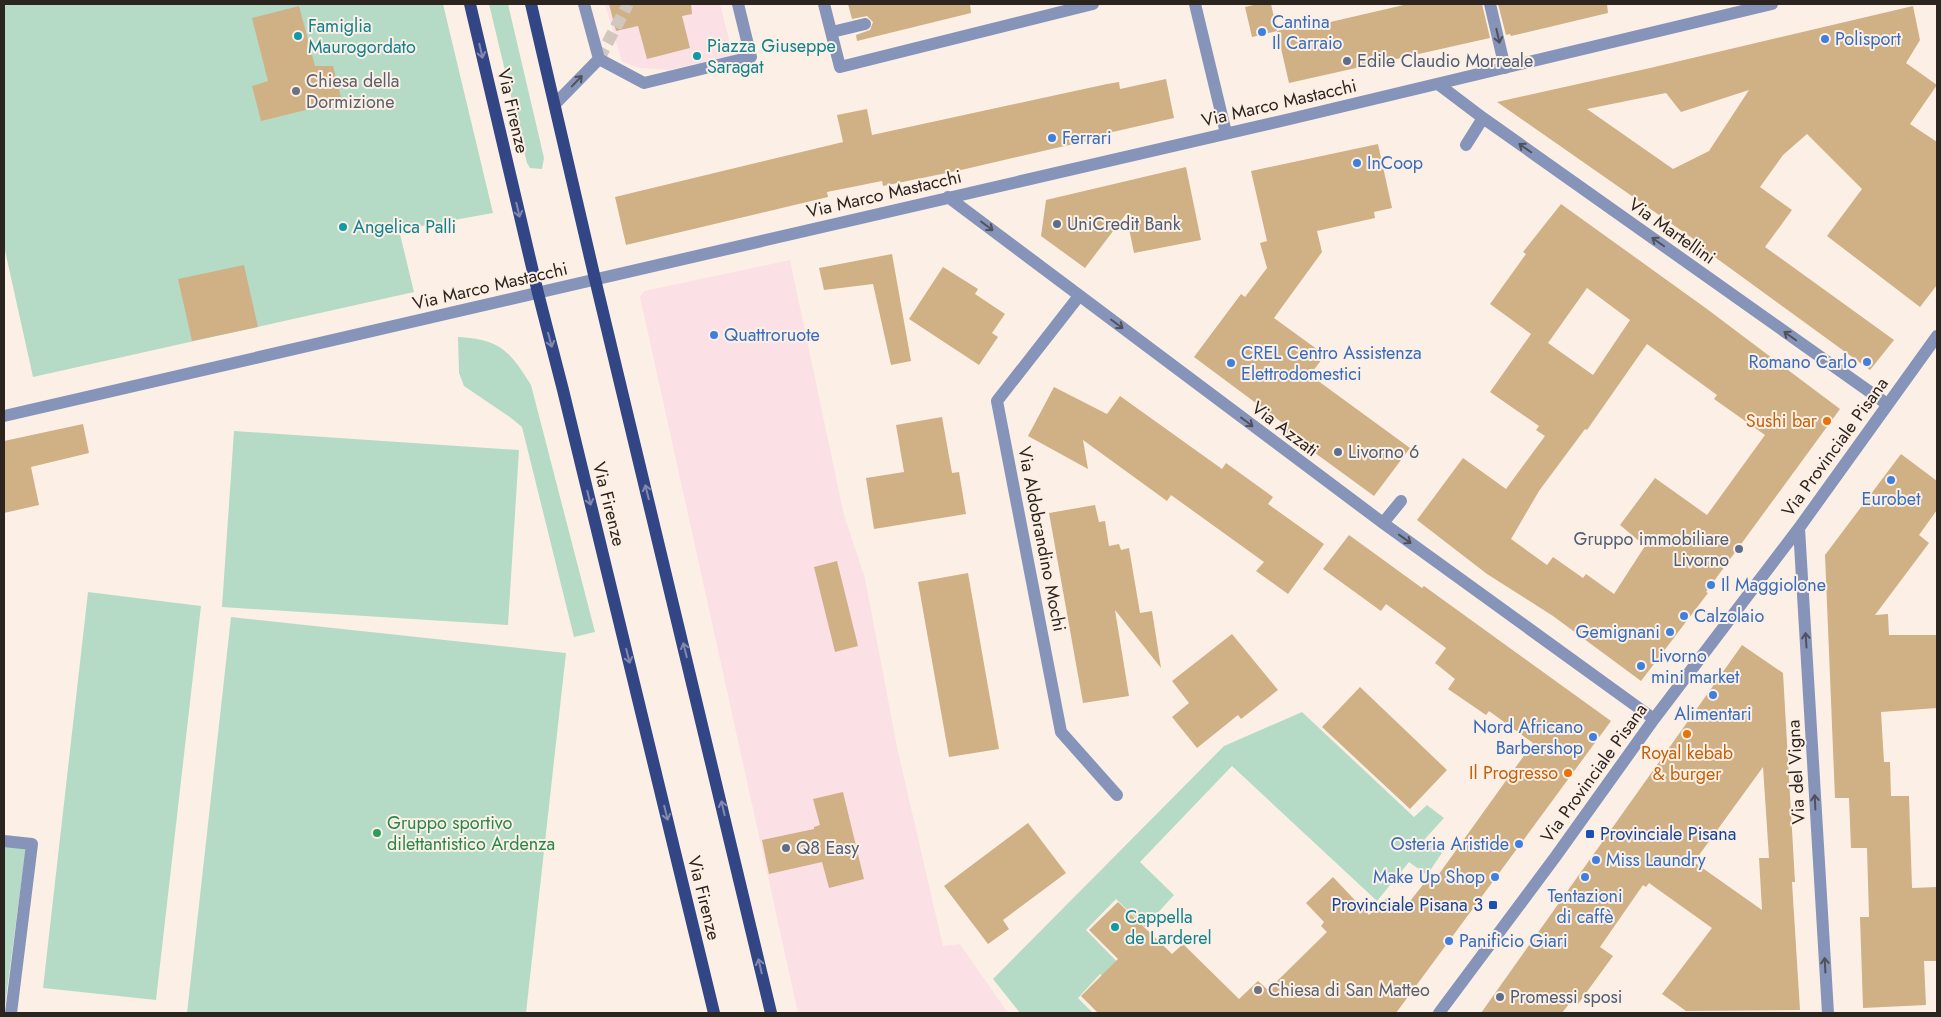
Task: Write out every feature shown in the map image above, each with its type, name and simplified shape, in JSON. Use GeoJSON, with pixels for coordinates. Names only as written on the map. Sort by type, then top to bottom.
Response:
{"type":"FeatureCollection","features":[{"type":"Feature","properties":{"kind":"main road","name":"Via Firenze"},"geometry":{"type":"LineString","coordinates":[[470,4],[538,293],[714,1013]]}},
{"type":"Feature","properties":{"kind":"main road"},"geometry":{"type":"LineString","coordinates":[[531,4],[771,1013]]}},
{"type":"Feature","properties":{"kind":"street"},"geometry":{"type":"LineString","coordinates":[[584,4],[599,59],[644,83],[751,57],[738,4]]}},
{"type":"Feature","properties":{"kind":"street"},"geometry":{"type":"LineString","coordinates":[[824,4],[840,68],[1093,4]]}},
{"type":"Feature","properties":{"kind":"street"},"geometry":{"type":"LineString","coordinates":[[1195,4],[1226,133]]}},
{"type":"Feature","properties":{"kind":"street"},"geometry":{"type":"LineString","coordinates":[[1490,4],[1505,68]]}},
{"type":"Feature","properties":{"kind":"street","name":"Via Marco Mastacchi"},"geometry":{"type":"LineString","coordinates":[[4,416],[1438,84],[1772,4]]}},
{"type":"Feature","properties":{"kind":"street"},"geometry":{"type":"LineString","coordinates":[[832,32],[865,24]]}},
{"type":"Feature","properties":{"kind":"street"},"geometry":{"type":"LineString","coordinates":[[555,104],[599,59]]}},
{"type":"Feature","properties":{"kind":"street","name":"Via Martellini"},"geometry":{"type":"LineString","coordinates":[[1438,84],[1483,118],[1887,404]]}},
{"type":"Feature","properties":{"kind":"street"},"geometry":{"type":"LineString","coordinates":[[1466,145],[1483,118]]}},
{"type":"Feature","properties":{"kind":"street","name":"Via Azzati"},"geometry":{"type":"LineString","coordinates":[[948,197],[1383,524],[1654,719]]}},
{"type":"Feature","properties":{"kind":"street","name":"Via Aldobrandino Mochi"},"geometry":{"type":"LineString","coordinates":[[1079,296],[997,401],[1061,732],[1117,794]]}},
{"type":"Feature","properties":{"kind":"street","name":"Via Provinciale Pisana"},"geometry":{"type":"LineString","coordinates":[[1439,1013],[1556,856],[1654,719],[1799,528],[1937,336]]}},
{"type":"Feature","properties":{"kind":"street"},"geometry":{"type":"LineString","coordinates":[[1383,524],[1401,500]]}},
{"type":"Feature","properties":{"kind":"street","name":"Via del Vigna"},"geometry":{"type":"LineString","coordinates":[[1799,528],[1828,1013]]}},
{"type":"Feature","properties":{"kind":"street"},"geometry":{"type":"LineString","coordinates":[[4,841],[32,844],[11,1013]]}},
{"type":"Feature","properties":{"kind":"shaded area"},"geometry":{"type":"Polygon","coordinates":[[[605,4],[720,4],[733,55],[669,70],[640,68],[622,62],[605,4]]]}},
{"type":"Feature","properties":{"kind":"shaded area"},"geometry":{"type":"Polygon","coordinates":[[[790,260],[844,515],[865,578],[897,747],[943,946],[960,944],[1008,1013],[798,1013],[640,297],[644,291],[790,260]]]}},
{"type":"Feature","properties":{"kind":"green space"},"geometry":{"type":"Polygon","coordinates":[[[4,4],[443,4],[493,213],[399,230],[414,292],[33,377],[4,246],[4,4]]]}},
{"type":"Feature","properties":{"kind":"green space"},"geometry":{"type":"Polygon","coordinates":[[[489,4],[508,4],[544,158],[542,169],[530,168],[527,163],[489,4]]]}},
{"type":"Feature","properties":{"kind":"green space"},"geometry":{"type":"Polygon","coordinates":[[[458,337],[484,341],[502,349],[517,363],[531,385],[595,632],[574,637],[522,427],[464,386],[459,373],[458,337]]]}},
{"type":"Feature","properties":{"kind":"green space"},"geometry":{"type":"Polygon","coordinates":[[[234,431],[519,450],[508,625],[222,607],[234,431]]]}},
{"type":"Feature","properties":{"kind":"green space"},"geometry":{"type":"Polygon","coordinates":[[[88,592],[201,606],[156,1000],[43,988],[88,592]]]}},
{"type":"Feature","properties":{"kind":"green space","name":"Gruppo sportivo dilettantistico Ardenza"},"geometry":{"type":"Polygon","coordinates":[[[231,617],[566,653],[526,1013],[187,1013],[231,617]]]}},
{"type":"Feature","properties":{"kind":"green space"},"geometry":{"type":"Polygon","coordinates":[[[1302,712],[1414,817],[1427,805],[1444,818],[1424,840],[1442,853],[1427,875],[1409,862],[1377,901],[1232,766],[1140,862],[1174,895],[1145,927],[1116,899],[1086,930],[1140,985],[1126,998],[1100,974],[1078,998],[1093,1013],[1020,1013],[993,979],[1224,746],[1302,712]]]}},
{"type":"Feature","properties":{"kind":"green space"},"geometry":{"type":"Polygon","coordinates":[[[4,836],[27,839],[4,1013],[4,836]]]}},
{"type":"Feature","properties":{"kind":"building"},"geometry":{"type":"Polygon","coordinates":[[[609,4],[691,4],[692,14],[682,16],[690,48],[647,59],[638,26],[616,31],[609,4]]]}},
{"type":"Feature","properties":{"kind":"building"},"geometry":{"type":"Polygon","coordinates":[[[848,4],[970,4],[971,13],[857,41],[856,35],[870,30],[873,22],[867,16],[852,19],[848,4]]]}},
{"type":"Feature","properties":{"kind":"building"},"geometry":{"type":"Polygon","coordinates":[[[1271,4],[1277,31],[1252,37],[1245,7],[1271,4]]]}},
{"type":"Feature","properties":{"kind":"building"},"geometry":{"type":"Polygon","coordinates":[[[1408,4],[1482,4],[1490,38],[1289,83],[1277,31],[1325,20],[1326,23],[1408,4]]]}},
{"type":"Feature","properties":{"kind":"building"},"geometry":{"type":"Polygon","coordinates":[[[1498,4],[1607,4],[1608,13],[1511,36],[1510,34],[1506,35],[1498,4]]]}},
{"type":"Feature","properties":{"kind":"building"},"geometry":{"type":"Polygon","coordinates":[[[299,6],[315,66],[333,66],[342,101],[261,121],[252,86],[268,81],[252,18],[299,6]]]}},
{"type":"Feature","properties":{"kind":"building"},"geometry":{"type":"Polygon","coordinates":[[[1913,6],[1920,40],[1906,63],[1937,85],[1910,124],[1937,142],[1937,285],[1920,307],[1827,236],[1862,189],[1807,134],[1783,155],[1760,187],[1792,210],[1765,247],[1894,340],[1870,370],[1701,247],[1702,245],[1497,102],[1913,6]],[[1749,90],[1681,112],[1666,93],[1587,109],[1673,169],[1709,151],[1749,90]]]}},
{"type":"Feature","properties":{"kind":"building"},"geometry":{"type":"Polygon","coordinates":[[[1166,79],[1174,118],[1095,136],[1095,139],[961,170],[883,186],[882,181],[827,192],[828,197],[626,245],[615,197],[843,142],[837,115],[867,109],[872,135],[1107,84],[1119,82],[1120,89],[1166,79]]]}},
{"type":"Feature","properties":{"kind":"building"},"geometry":{"type":"Polygon","coordinates":[[[1378,144],[1392,208],[1374,212],[1375,218],[1317,231],[1322,252],[1274,318],[1325,355],[1310,375],[1410,448],[1374,496],[1285,431],[1288,427],[1194,357],[1241,294],[1245,297],[1267,268],[1260,243],[1267,241],[1251,171],[1378,144]]]}},
{"type":"Feature","properties":{"kind":"building"},"geometry":{"type":"Polygon","coordinates":[[[1186,167],[1201,240],[1134,253],[1126,214],[1085,268],[1041,236],[1046,200],[1186,167]]]}},
{"type":"Feature","properties":{"kind":"building"},"geometry":{"type":"Polygon","coordinates":[[[1561,204],[1707,309],[1840,409],[1706,592],[1708,593],[1641,681],[1553,616],[1487,574],[1417,520],[1463,458],[1506,489],[1545,436],[1536,430],[1539,426],[1490,392],[1531,334],[1490,304],[1526,254],[1523,252],[1561,204]],[[1587,288],[1548,343],[1593,375],[1630,320],[1587,288]],[[1647,344],[1587,430],[1585,429],[1539,491],[1511,539],[1547,565],[1553,557],[1583,578],[1586,574],[1614,594],[1645,546],[1620,525],[1655,478],[1707,515],[1765,435],[1714,399],[1717,395],[1647,344]]]}},
{"type":"Feature","properties":{"kind":"building"},"geometry":{"type":"Polygon","coordinates":[[[892,254],[911,361],[891,365],[873,284],[824,290],[819,268],[892,254]]]}},
{"type":"Feature","properties":{"kind":"building"},"geometry":{"type":"Polygon","coordinates":[[[244,265],[258,327],[192,341],[178,279],[244,265]]]}},
{"type":"Feature","properties":{"kind":"building"},"geometry":{"type":"Polygon","coordinates":[[[943,267],[978,289],[975,294],[1005,314],[992,333],[998,337],[979,365],[909,319],[943,267]]]}},
{"type":"Feature","properties":{"kind":"building"},"geometry":{"type":"Polygon","coordinates":[[[1054,387],[1107,414],[1120,396],[1222,469],[1226,463],[1273,497],[1268,504],[1324,544],[1288,594],[1256,571],[1264,562],[1171,495],[1167,501],[1083,440],[1088,469],[1028,436],[1054,387]]]}},
{"type":"Feature","properties":{"kind":"building"},"geometry":{"type":"Polygon","coordinates":[[[942,417],[952,473],[959,472],[966,514],[874,529],[866,478],[904,472],[896,425],[942,417]]]}},
{"type":"Feature","properties":{"kind":"building"},"geometry":{"type":"Polygon","coordinates":[[[83,424],[89,453],[31,467],[39,505],[4,513],[4,441],[83,424]]]}},
{"type":"Feature","properties":{"kind":"building"},"geometry":{"type":"Polygon","coordinates":[[[1901,454],[1937,481],[1937,510],[1919,535],[1929,543],[1875,615],[1888,614],[1889,635],[1937,635],[1937,708],[1881,712],[1884,762],[1890,762],[1891,796],[1909,796],[1912,888],[1937,887],[1937,961],[1924,961],[1926,1005],[1863,1008],[1860,917],[1869,917],[1867,848],[1851,848],[1849,798],[1835,798],[1825,555],[1901,454]]]}},
{"type":"Feature","properties":{"kind":"building"},"geometry":{"type":"Polygon","coordinates":[[[1095,505],[1099,522],[1105,521],[1109,546],[1119,544],[1121,550],[1129,548],[1140,613],[1152,611],[1161,668],[1115,610],[1129,696],[1083,703],[1049,513],[1095,505]]]}},
{"type":"Feature","properties":{"kind":"building"},"geometry":{"type":"Polygon","coordinates":[[[1349,535],[1422,588],[1424,586],[1611,721],[1396,1013],[1098,1013],[1081,996],[1118,959],[1089,930],[1118,902],[1172,954],[1183,944],[1239,999],[1258,981],[1268,990],[1327,932],[1321,926],[1324,922],[1306,903],[1333,877],[1369,915],[1388,897],[1403,910],[1429,877],[1434,881],[1533,743],[1489,711],[1486,715],[1448,689],[1455,679],[1435,663],[1446,648],[1386,604],[1381,611],[1323,569],[1349,535]]]}},
{"type":"Feature","properties":{"kind":"building"},"geometry":{"type":"Polygon","coordinates":[[[837,561],[858,646],[835,652],[814,567],[837,561]]]}},
{"type":"Feature","properties":{"kind":"building"},"geometry":{"type":"Polygon","coordinates":[[[968,573],[999,749],[949,757],[918,582],[968,573]]]}},
{"type":"Feature","properties":{"kind":"building"},"geometry":{"type":"Polygon","coordinates":[[[1232,634],[1278,690],[1241,719],[1238,715],[1197,748],[1172,717],[1189,703],[1172,681],[1232,634]]]}},
{"type":"Feature","properties":{"kind":"building"},"geometry":{"type":"Polygon","coordinates":[[[1742,645],[1783,673],[1795,882],[1792,882],[1800,1010],[1686,1011],[1662,994],[1712,928],[1649,883],[1646,887],[1643,885],[1600,947],[1613,956],[1578,1004],[1572,1000],[1562,1013],[1481,1013],[1742,645]],[[1763,767],[1694,862],[1762,910],[1759,858],[1769,858],[1763,767]]]}},
{"type":"Feature","properties":{"kind":"building"},"geometry":{"type":"Polygon","coordinates":[[[1360,687],[1447,770],[1410,809],[1322,727],[1360,687]]]}},
{"type":"Feature","properties":{"kind":"building"},"geometry":{"type":"Polygon","coordinates":[[[843,792],[864,879],[829,888],[822,862],[769,874],[762,840],[814,829],[814,827],[820,825],[813,799],[843,792]]]}},
{"type":"Feature","properties":{"kind":"building"},"geometry":{"type":"Polygon","coordinates":[[[1028,823],[1066,873],[1003,920],[1009,929],[988,944],[944,886],[1028,823]]]}},
{"type":"Feature","properties":{"kind":"tunnel"},"geometry":{"type":"LineString","coordinates":[[599,59],[628,4]]}},
{"type":"Feature","properties":{"kind":"place","name":"Cantina Il Carraio"},"geometry":{"type":"Point","coordinates":[1262,32]}},
{"type":"Feature","properties":{"kind":"place","name":"Famiglia Maurogordato"},"geometry":{"type":"Point","coordinates":[298,36]}},
{"type":"Feature","properties":{"kind":"place","name":"Polisport"},"geometry":{"type":"Point","coordinates":[1825,39]}},
{"type":"Feature","properties":{"kind":"place","name":"Piazza Giuseppe Saragat"},"geometry":{"type":"Point","coordinates":[697,56]}},
{"type":"Feature","properties":{"kind":"place","name":"Edile Claudio Morreale"},"geometry":{"type":"Point","coordinates":[1347,61]}},
{"type":"Feature","properties":{"kind":"place","name":"Chiesa della Dormizione"},"geometry":{"type":"Point","coordinates":[296,91]}},
{"type":"Feature","properties":{"kind":"place","name":"Ferrari"},"geometry":{"type":"Point","coordinates":[1052,138]}},
{"type":"Feature","properties":{"kind":"place","name":"InCoop"},"geometry":{"type":"Point","coordinates":[1357,163]}},
{"type":"Feature","properties":{"kind":"place","name":"UniCredit Bank"},"geometry":{"type":"Point","coordinates":[1057,224]}},
{"type":"Feature","properties":{"kind":"place","name":"Angelica Palli"},"geometry":{"type":"Point","coordinates":[343,227]}},
{"type":"Feature","properties":{"kind":"place","name":"Quattroruote"},"geometry":{"type":"Point","coordinates":[714,335]}},
{"type":"Feature","properties":{"kind":"place","name":"Romano Carlo"},"geometry":{"type":"Point","coordinates":[1867,362]}},
{"type":"Feature","properties":{"kind":"place","name":"CREL Centro Assistenza Elettrodomestici"},"geometry":{"type":"Point","coordinates":[1231,363]}},
{"type":"Feature","properties":{"kind":"place","name":"Sushi bar"},"geometry":{"type":"Point","coordinates":[1827,421]}},
{"type":"Feature","properties":{"kind":"place","name":"Livorno 6"},"geometry":{"type":"Point","coordinates":[1338,452]}},
{"type":"Feature","properties":{"kind":"place","name":"Eurobet"},"geometry":{"type":"Point","coordinates":[1891,480]}},
{"type":"Feature","properties":{"kind":"place","name":"Gruppo immobiliare Livorno"},"geometry":{"type":"Point","coordinates":[1739,549]}},
{"type":"Feature","properties":{"kind":"place","name":"Il Maggiolone"},"geometry":{"type":"Point","coordinates":[1711,585]}},
{"type":"Feature","properties":{"kind":"place","name":"Calzolaio"},"geometry":{"type":"Point","coordinates":[1684,616]}},
{"type":"Feature","properties":{"kind":"place","name":"Gemignani"},"geometry":{"type":"Point","coordinates":[1670,632]}},
{"type":"Feature","properties":{"kind":"place","name":"Livorno mini market"},"geometry":{"type":"Point","coordinates":[1641,666]}},
{"type":"Feature","properties":{"kind":"place","name":"Alimentari"},"geometry":{"type":"Point","coordinates":[1713,695]}},
{"type":"Feature","properties":{"kind":"place","name":"Royal kebab & burger"},"geometry":{"type":"Point","coordinates":[1687,734]}},
{"type":"Feature","properties":{"kind":"place","name":"Nord Africano Barbershop"},"geometry":{"type":"Point","coordinates":[1593,737]}},
{"type":"Feature","properties":{"kind":"place","name":"Il Progresso"},"geometry":{"type":"Point","coordinates":[1568,773]}},
{"type":"Feature","properties":{"kind":"place","name":"Gruppo sportivo dilettantistico Ardenza"},"geometry":{"type":"Point","coordinates":[377,833]}},
{"type":"Feature","properties":{"kind":"place","name":"Provinciale Pisana"},"geometry":{"type":"Point","coordinates":[1590,834]}},
{"type":"Feature","properties":{"kind":"place","name":"Osteria Aristide"},"geometry":{"type":"Point","coordinates":[1519,844]}},
{"type":"Feature","properties":{"kind":"place","name":"Q8 Easy"},"geometry":{"type":"Point","coordinates":[786,848]}},
{"type":"Feature","properties":{"kind":"place","name":"Miss Laundry"},"geometry":{"type":"Point","coordinates":[1596,860]}},
{"type":"Feature","properties":{"kind":"place","name":"Make Up Shop"},"geometry":{"type":"Point","coordinates":[1495,877]}},
{"type":"Feature","properties":{"kind":"place","name":"Tentazioni di caffè"},"geometry":{"type":"Point","coordinates":[1585,877]}},
{"type":"Feature","properties":{"kind":"place","name":"Provinciale Pisana 3"},"geometry":{"type":"Point","coordinates":[1493,905]}},
{"type":"Feature","properties":{"kind":"place","name":"Cappella de Larderel"},"geometry":{"type":"Point","coordinates":[1115,927]}},
{"type":"Feature","properties":{"kind":"place","name":"Panificio Giari"},"geometry":{"type":"Point","coordinates":[1449,941]}},
{"type":"Feature","properties":{"kind":"place","name":"Chiesa di San Matteo"},"geometry":{"type":"Point","coordinates":[1258,990]}},
{"type":"Feature","properties":{"kind":"place","name":"Promessi sposi"},"geometry":{"type":"Point","coordinates":[1500,997]}}]}
